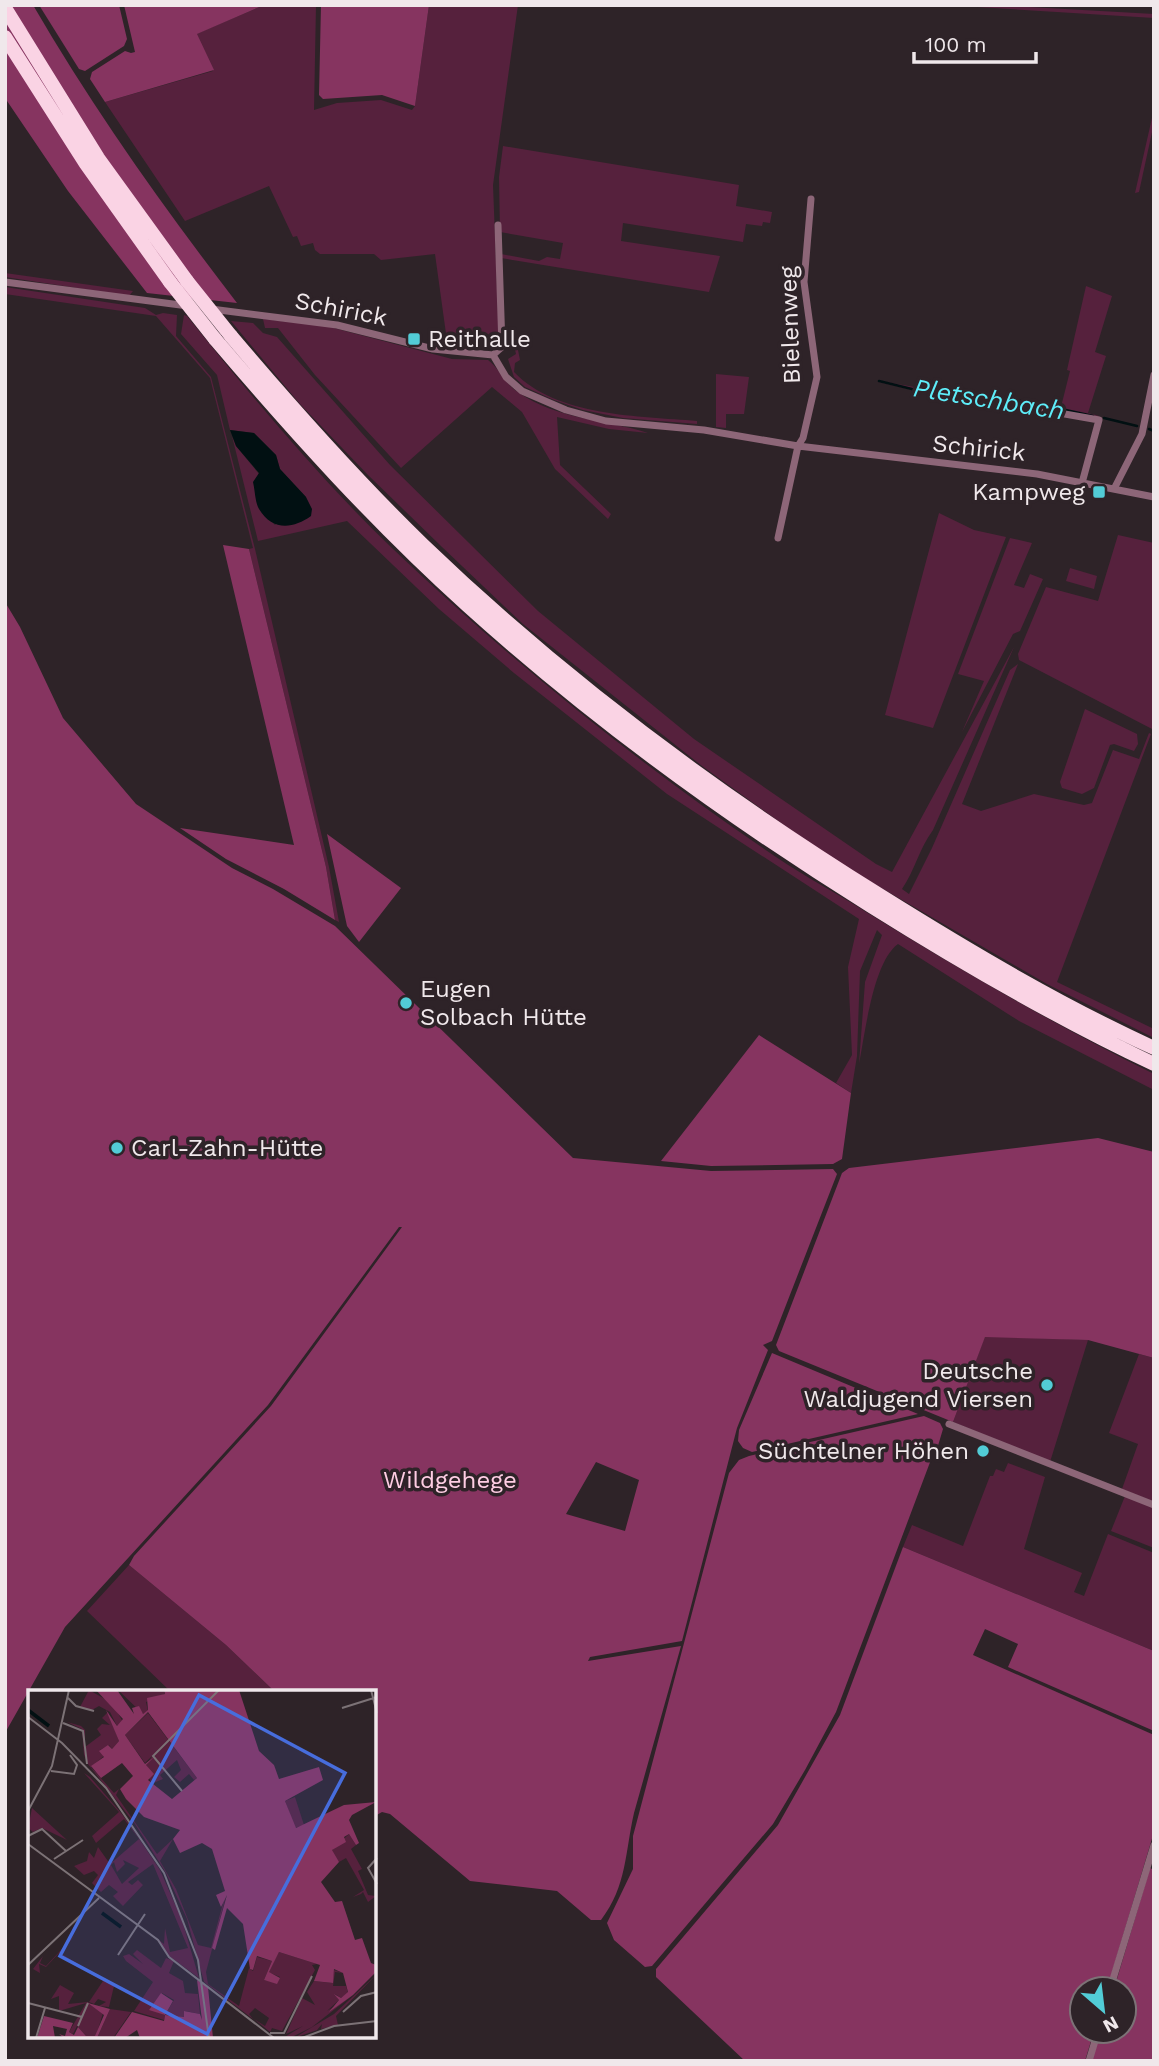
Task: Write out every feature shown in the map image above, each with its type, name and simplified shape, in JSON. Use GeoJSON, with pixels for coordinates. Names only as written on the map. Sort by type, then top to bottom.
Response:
{"type":"FeatureCollection","features":[{"type":"Feature","properties":{"kind":"highway"},"geometry":{"type":"LineString","coordinates":[[5,8],[98,158],[187,281],[231,336],[307,424],[422,544],[533,645],[643,733],[797,844],[1004,970],[1154,1048]]}},
{"type":"Feature","properties":{"kind":"highway"},"geometry":{"type":"LineString","coordinates":[[5,37],[86,164],[170,282],[215,339],[294,432],[412,554],[524,655],[634,744],[790,855],[920,937],[1076,1024],[1154,1063]]}},
{"type":"Feature","properties":{"kind":"street","name":"Bielenweg"},"geometry":{"type":"LineString","coordinates":[[798,446],[803,438],[817,377],[804,282],[811,199]]}},
{"type":"Feature","properties":{"kind":"street"},"geometry":{"type":"LineString","coordinates":[[493,355],[502,347],[498,225]]}},
{"type":"Feature","properties":{"kind":"street","name":"Schirick"},"geometry":{"type":"LineString","coordinates":[[5,282],[305,320],[364,331],[433,349],[493,355],[506,377],[522,391],[586,417],[606,421],[704,430],[798,446],[1037,474],[1154,497]]}},
{"type":"Feature","properties":{"kind":"street"},"geometry":{"type":"LineString","coordinates":[[1114,489],[1142,434],[1154,375]]}},
{"type":"Feature","properties":{"kind":"street"},"geometry":{"type":"LineString","coordinates":[[1042,410],[1099,420],[1083,483]]}},
{"type":"Feature","properties":{"kind":"street"},"geometry":{"type":"LineString","coordinates":[[778,538],[798,446]]}},
{"type":"Feature","properties":{"kind":"street"},"geometry":{"type":"LineString","coordinates":[[948,1424],[1154,1505]]}},
{"type":"Feature","properties":{"kind":"street"},"geometry":{"type":"LineString","coordinates":[[1114,1975],[1154,1844]]}},
{"type":"Feature","properties":{"kind":"shaded area"},"geometry":{"type":"Polygon","coordinates":[[[264,5],[316,5],[314,110],[337,103],[381,100],[412,110],[415,106],[429,5],[518,5],[493,185],[499,340],[447,341],[435,254],[381,260],[374,254],[320,254],[313,243],[301,246],[297,236],[293,237],[269,186],[185,221],[105,102],[213,71],[196,34],[264,5]]]}},
{"type":"Feature","properties":{"kind":"shaded area"},"geometry":{"type":"Polygon","coordinates":[[[945,5],[994,5],[1154,14],[1154,18],[945,5]]]}},
{"type":"Feature","properties":{"kind":"shaded area"},"geometry":{"type":"Polygon","coordinates":[[[1154,109],[1154,123],[1139,192],[1135,193],[1154,109]]]}},
{"type":"Feature","properties":{"kind":"shaded area"},"geometry":{"type":"Polygon","coordinates":[[[503,146],[739,185],[736,206],[772,212],[770,223],[763,222],[762,226],[746,224],[743,242],[623,223],[621,241],[720,256],[709,292],[501,258],[501,254],[539,261],[547,257],[560,259],[563,243],[500,232],[499,177],[503,146]]]}},
{"type":"Feature","properties":{"kind":"shaded area"},"geometry":{"type":"Polygon","coordinates":[[[5,273],[133,291],[129,296],[5,277],[5,273]]]}},
{"type":"Feature","properties":{"kind":"shaded area"},"geometry":{"type":"Polygon","coordinates":[[[1086,286],[1112,296],[1095,352],[1106,356],[1088,413],[1099,416],[1098,418],[1029,403],[916,391],[878,382],[1061,407],[1086,286]]]}},
{"type":"Feature","properties":{"kind":"shaded area"},"geometry":{"type":"Polygon","coordinates":[[[5,287],[145,308],[156,315],[177,315],[176,336],[211,377],[255,549],[329,867],[339,922],[335,920],[326,867],[249,549],[253,548],[210,378],[156,316],[5,294],[5,287]]]}},
{"type":"Feature","properties":{"kind":"shaded area"},"geometry":{"type":"Polygon","coordinates":[[[184,315],[286,436],[365,522],[484,632],[578,711],[725,822],[787,864],[1008,996],[1154,1074],[1154,1090],[1019,1021],[898,944],[889,953],[876,982],[859,1064],[865,982],[882,935],[877,930],[860,971],[857,1056],[851,1093],[836,1083],[852,1055],[848,967],[859,919],[667,794],[514,673],[439,609],[347,521],[258,541],[232,436],[236,446],[259,474],[259,508],[275,525],[306,497],[280,469],[276,455],[254,433],[230,430],[217,375],[181,334],[184,315]]]}},
{"type":"Feature","properties":{"kind":"shaded area"},"geometry":{"type":"Polygon","coordinates":[[[263,319],[326,326],[452,359],[488,360],[513,389],[533,401],[565,414],[648,433],[609,429],[557,417],[560,465],[611,514],[608,519],[555,469],[522,412],[492,387],[401,468],[315,375],[278,328],[265,328],[263,319]]]}},
{"type":"Feature","properties":{"kind":"shaded area"},"geometry":{"type":"Polygon","coordinates":[[[231,321],[253,323],[263,333],[277,337],[390,465],[538,611],[694,739],[876,864],[892,872],[1014,647],[933,830],[902,889],[909,894],[1010,670],[1018,664],[962,804],[981,811],[1034,794],[1084,805],[1092,803],[1113,750],[1139,759],[1149,733],[1151,734],[1057,982],[1154,1029],[1154,1038],[1047,984],[828,857],[702,766],[523,624],[368,475],[299,403],[231,321]]]}},
{"type":"Feature","properties":{"kind":"shaded area"},"geometry":{"type":"Polygon","coordinates":[[[515,335],[520,360],[515,363],[514,372],[532,387],[553,398],[600,412],[697,421],[697,424],[623,418],[583,410],[525,387],[514,377],[508,359],[516,354],[513,341],[505,343],[504,339],[515,335]]]}},
{"type":"Feature","properties":{"kind":"shaded area"},"geometry":{"type":"Polygon","coordinates":[[[716,374],[749,377],[744,414],[726,414],[726,428],[716,427],[716,374]]]}},
{"type":"Feature","properties":{"kind":"shaded area"},"geometry":{"type":"Polygon","coordinates":[[[230,430],[254,433],[276,455],[280,469],[306,497],[312,509],[311,516],[283,526],[264,516],[258,506],[253,482],[259,473],[236,446],[230,430]]]}},
{"type":"Feature","properties":{"kind":"shaded area"},"geometry":{"type":"Polygon","coordinates":[[[939,513],[974,530],[1006,537],[933,728],[885,715],[939,513]]]}},
{"type":"Feature","properties":{"kind":"shaded area"},"geometry":{"type":"Polygon","coordinates":[[[1118,535],[1154,543],[1154,730],[1019,660],[1018,654],[1046,587],[1098,601],[1118,535]]]}},
{"type":"Feature","properties":{"kind":"shaded area"},"geometry":{"type":"Polygon","coordinates":[[[1010,538],[1032,543],[1014,585],[1024,588],[1030,574],[1043,579],[1020,631],[1013,634],[962,732],[984,681],[958,674],[1010,538]]]}},
{"type":"Feature","properties":{"kind":"shaded area"},"geometry":{"type":"Polygon","coordinates":[[[1070,568],[1097,576],[1094,589],[1066,581],[1070,568]]]}},
{"type":"Feature","properties":{"kind":"shaded area"},"geometry":{"type":"Polygon","coordinates":[[[1085,709],[1137,734],[1138,744],[1134,751],[1110,745],[1094,788],[1082,794],[1062,788],[1060,782],[1085,709]]]}},
{"type":"Feature","properties":{"kind":"shaded area"},"geometry":{"type":"Polygon","coordinates":[[[985,1336],[1088,1340],[1050,1462],[953,1422],[985,1336]]]}},
{"type":"Feature","properties":{"kind":"shaded area"},"geometry":{"type":"Polygon","coordinates":[[[1139,1354],[1154,1358],[1154,1502],[1122,1489],[1138,1444],[1109,1433],[1139,1354]]]}},
{"type":"Feature","properties":{"kind":"shaded area"},"geometry":{"type":"Polygon","coordinates":[[[1008,1463],[1045,1477],[1024,1549],[1082,1573],[1074,1592],[1084,1596],[1108,1534],[1154,1553],[1154,1651],[903,1547],[912,1525],[963,1546],[990,1476],[993,1476],[996,1469],[1004,1472],[1008,1463]]]}},
{"type":"Feature","properties":{"kind":"shaded area"},"geometry":{"type":"Polygon","coordinates":[[[1125,1496],[1154,1507],[1154,1548],[1111,1531],[1125,1496]]]}},
{"type":"Feature","properties":{"kind":"shaded area"},"geometry":{"type":"Polygon","coordinates":[[[129,1565],[226,1645],[273,1690],[169,1690],[87,1611],[129,1565]]]}},
{"type":"Feature","properties":{"kind":"green space"},"geometry":{"type":"Polygon","coordinates":[[[5,5],[33,5],[130,158],[237,303],[147,293],[68,191],[5,98],[5,5]]]}},
{"type":"Feature","properties":{"kind":"green space"},"geometry":{"type":"Polygon","coordinates":[[[39,5],[119,5],[127,39],[124,46],[85,71],[79,69],[39,5]]]}},
{"type":"Feature","properties":{"kind":"green space"},"geometry":{"type":"Polygon","coordinates":[[[124,5],[264,5],[197,34],[214,70],[105,102],[90,79],[92,72],[125,51],[135,52],[124,5]]]}},
{"type":"Feature","properties":{"kind":"green space"},"geometry":{"type":"Polygon","coordinates":[[[321,5],[429,5],[415,106],[382,95],[323,99],[319,95],[321,5]]]}},
{"type":"Feature","properties":{"kind":"green space"},"geometry":{"type":"Polygon","coordinates":[[[223,545],[249,549],[326,867],[335,920],[284,889],[226,859],[180,828],[294,845],[223,545]]]}},
{"type":"Feature","properties":{"kind":"green space","name":"Wildgehege"},"geometry":{"type":"Polygon","coordinates":[[[5,602],[20,627],[63,718],[136,804],[232,868],[335,926],[573,1158],[711,1171],[833,1169],[837,1174],[772,1341],[763,1345],[768,1350],[737,1428],[682,1641],[590,1657],[588,1661],[681,1646],[634,1813],[624,1868],[616,1894],[601,1920],[591,1920],[557,1891],[470,1881],[390,1814],[382,1812],[376,1815],[376,1690],[273,1690],[226,1645],[129,1565],[134,1556],[271,1406],[402,1227],[399,1227],[268,1405],[65,1627],[5,1733],[5,602]],[[596,1462],[566,1514],[625,1531],[639,1480],[596,1462]]]}},
{"type":"Feature","properties":{"kind":"green space"},"geometry":{"type":"Polygon","coordinates":[[[327,834],[401,888],[359,942],[347,926],[327,834]]]}},
{"type":"Feature","properties":{"kind":"green space"},"geometry":{"type":"Polygon","coordinates":[[[759,1035],[851,1093],[842,1159],[833,1164],[711,1166],[661,1161],[759,1035]]]}},
{"type":"Feature","properties":{"kind":"green space"},"geometry":{"type":"Polygon","coordinates":[[[1098,1138],[1154,1152],[1154,1358],[1088,1340],[985,1337],[953,1422],[779,1351],[776,1345],[842,1173],[849,1168],[1098,1138]]]}},
{"type":"Feature","properties":{"kind":"green space"},"geometry":{"type":"Polygon","coordinates":[[[772,1353],[918,1414],[752,1452],[743,1448],[738,1441],[739,1430],[772,1353]]]}},
{"type":"Feature","properties":{"kind":"green space"},"geometry":{"type":"Polygon","coordinates":[[[924,1416],[940,1423],[943,1429],[836,1712],[773,1824],[652,1966],[645,1967],[614,1940],[607,1923],[633,1869],[633,1836],[729,1473],[739,1460],[749,1456],[924,1416]]]}},
{"type":"Feature","properties":{"kind":"green space"},"geometry":{"type":"Polygon","coordinates":[[[903,1547],[1154,1651],[1154,1731],[1008,1667],[1018,1644],[985,1629],[973,1655],[1154,1735],[1154,1832],[1111,1975],[1068,1975],[1068,2045],[1090,2045],[1085,2061],[745,2061],[656,1977],[656,1969],[778,1825],[840,1715],[903,1547]]]}},
{"type":"Feature","properties":{"kind":"green space"},"geometry":{"type":"Polygon","coordinates":[[[1150,1868],[1154,1870],[1154,2061],[1092,2061],[1097,2045],[1138,2045],[1138,1975],[1118,1975],[1150,1868]]]}},
{"type":"Feature","properties":{"kind":"waterway","name":"Pletschbach"},"geometry":{"type":"LineString","coordinates":[[879,381],[916,390],[1029,402],[1093,416]]}},
{"type":"Feature","properties":{"kind":"waterway","name":"Pletschbach"},"geometry":{"type":"LineString","coordinates":[[1104,418],[1137,426]]}},
{"type":"Feature","properties":{"kind":"waterway","name":"Pletschbach"},"geometry":{"type":"LineString","coordinates":[[1149,429],[1154,431]]}},
{"type":"Feature","properties":{"kind":"place","name":"Reithalle"},"geometry":{"type":"Point","coordinates":[414,339]}},
{"type":"Feature","properties":{"kind":"place","name":"Kampweg"},"geometry":{"type":"Point","coordinates":[1099,492]}},
{"type":"Feature","properties":{"kind":"place","name":"Eugen Solbach Hütte"},"geometry":{"type":"Point","coordinates":[406,1003]}},
{"type":"Feature","properties":{"kind":"place","name":"Carl-Zahn-Hütte"},"geometry":{"type":"Point","coordinates":[117,1148]}},
{"type":"Feature","properties":{"kind":"place","name":"Deutsche Waldjugend Viersen"},"geometry":{"type":"Point","coordinates":[1047,1385]}},
{"type":"Feature","properties":{"kind":"place","name":"Süchtelner Höhen"},"geometry":{"type":"Point","coordinates":[983,1451]}}]}
